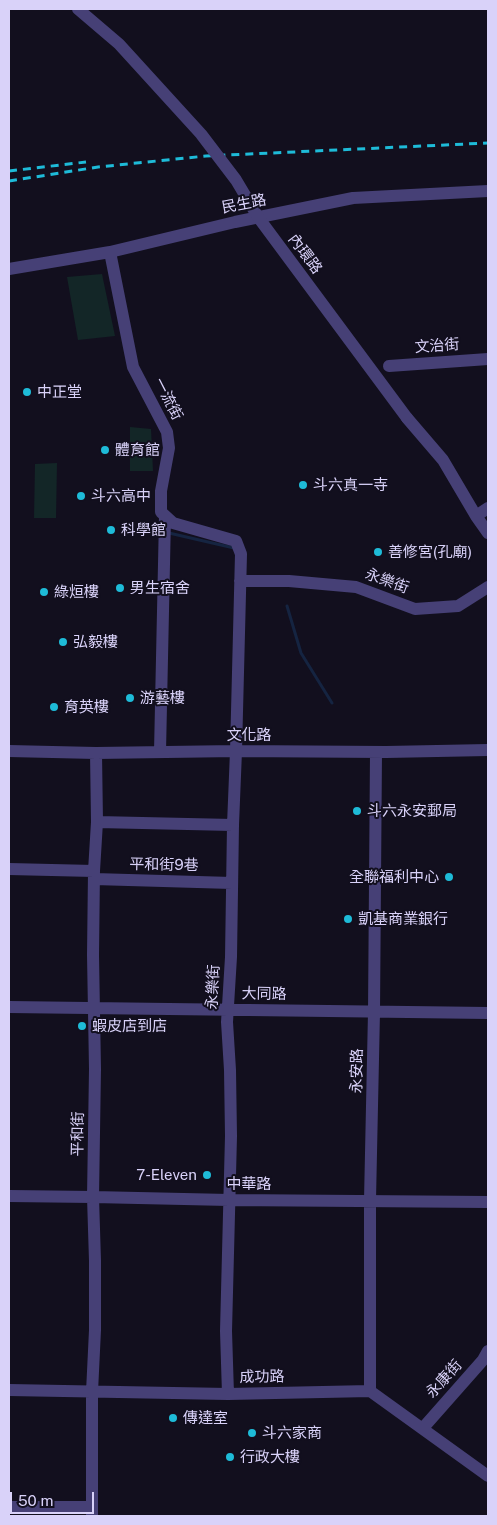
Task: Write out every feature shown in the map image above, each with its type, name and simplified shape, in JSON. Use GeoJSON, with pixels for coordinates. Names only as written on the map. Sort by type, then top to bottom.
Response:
{"type":"FeatureCollection","features":[{"type":"Feature","properties":{"kind":"street","name":"內環路"},"geometry":{"type":"LineString","coordinates":[[78,9],[119,44],[201,134],[236,180],[258,217],[407,418],[443,460],[488,533]]}},
{"type":"Feature","properties":{"kind":"street","name":"民生路"},"geometry":{"type":"LineString","coordinates":[[9,269],[110,252],[235,222],[353,198],[488,191]]}},
{"type":"Feature","properties":{"kind":"street","name":"一流街"},"geometry":{"type":"LineString","coordinates":[[110,252],[133,368],[167,432],[169,448],[161,491],[161,512],[165,517],[160,752]]}},
{"type":"Feature","properties":{"kind":"street","name":"文治街"},"geometry":{"type":"LineString","coordinates":[[388,366],[488,359]]}},
{"type":"Feature","properties":{"kind":"street"},"geometry":{"type":"LineString","coordinates":[[476,516],[488,508]]}},
{"type":"Feature","properties":{"kind":"street","name":"永樂街"},"geometry":{"type":"LineString","coordinates":[[165,517],[173,523],[236,541],[241,554],[231,957],[227,1022],[231,1136],[226,1331],[228,1394]]}},
{"type":"Feature","properties":{"kind":"street","name":"永樂街"},"geometry":{"type":"LineString","coordinates":[[240,581],[289,581],[356,586],[415,609],[458,606],[488,588]]}},
{"type":"Feature","properties":{"kind":"street","name":"文化路"},"geometry":{"type":"LineString","coordinates":[[9,751],[96,753],[488,750]]}},
{"type":"Feature","properties":{"kind":"street","name":"永安路"},"geometry":{"type":"LineString","coordinates":[[370,1391],[370,1200],[376,752]]}},
{"type":"Feature","properties":{"kind":"street","name":"平和街"},"geometry":{"type":"LineString","coordinates":[[92,1511],[92,1392],[96,1261],[93,1197],[96,753]]}},
{"type":"Feature","properties":{"kind":"street"},"geometry":{"type":"LineString","coordinates":[[97,822],[233,824]]}},
{"type":"Feature","properties":{"kind":"street","name":"平和街9巷"},"geometry":{"type":"LineString","coordinates":[[9,869],[232,883]]}},
{"type":"Feature","properties":{"kind":"street","name":"大同路"},"geometry":{"type":"LineString","coordinates":[[9,1007],[488,1013]]}},
{"type":"Feature","properties":{"kind":"street","name":"中華路"},"geometry":{"type":"LineString","coordinates":[[9,1196],[488,1202]]}},
{"type":"Feature","properties":{"kind":"street","name":"永康街"},"geometry":{"type":"LineString","coordinates":[[422,1428],[483,1360],[488,1351]]}},
{"type":"Feature","properties":{"kind":"street","name":"成功路"},"geometry":{"type":"LineString","coordinates":[[9,1390],[228,1394],[370,1391]]}},
{"type":"Feature","properties":{"kind":"street"},"geometry":{"type":"LineString","coordinates":[[370,1391],[488,1476]]}},
{"type":"Feature","properties":{"kind":"street"},"geometry":{"type":"LineString","coordinates":[[9,1507],[92,1511]]}},
{"type":"Feature","properties":{"kind":"green space"},"geometry":{"type":"Polygon","coordinates":[[[102,274],[115,336],[78,340],[67,277],[102,274]]]}},
{"type":"Feature","properties":{"kind":"green space"},"geometry":{"type":"Polygon","coordinates":[[[130,427],[151,429],[153,471],[130,471],[130,427]]]}},
{"type":"Feature","properties":{"kind":"green space"},"geometry":{"type":"Polygon","coordinates":[[[57,463],[56,518],[34,518],[35,464],[57,463]]]}},
{"type":"Feature","properties":{"kind":"waterway"},"geometry":{"type":"LineString","coordinates":[[169,533],[234,548]]}},
{"type":"Feature","properties":{"kind":"waterway"},"geometry":{"type":"LineString","coordinates":[[287,606],[301,653],[332,703]]}},
{"type":"Feature","properties":{"kind":"railway"},"geometry":{"type":"LineString","coordinates":[[9,181],[98,167],[206,156],[488,143]]}},
{"type":"Feature","properties":{"kind":"railway"},"geometry":{"type":"LineString","coordinates":[[9,171],[86,162]]}},
{"type":"Feature","properties":{"kind":"place","name":"中正堂"},"geometry":{"type":"Point","coordinates":[27,392]}},
{"type":"Feature","properties":{"kind":"place","name":"體育館"},"geometry":{"type":"Point","coordinates":[105,450]}},
{"type":"Feature","properties":{"kind":"place","name":"斗六真一寺"},"geometry":{"type":"Point","coordinates":[303,485]}},
{"type":"Feature","properties":{"kind":"place","name":"斗六高中"},"geometry":{"type":"Point","coordinates":[81,496]}},
{"type":"Feature","properties":{"kind":"place","name":"科學館"},"geometry":{"type":"Point","coordinates":[111,530]}},
{"type":"Feature","properties":{"kind":"place","name":"善修宮(孔廟)"},"geometry":{"type":"Point","coordinates":[378,552]}},
{"type":"Feature","properties":{"kind":"place","name":"男生宿舍"},"geometry":{"type":"Point","coordinates":[120,588]}},
{"type":"Feature","properties":{"kind":"place","name":"綠烜樓"},"geometry":{"type":"Point","coordinates":[44,592]}},
{"type":"Feature","properties":{"kind":"place","name":"弘毅樓"},"geometry":{"type":"Point","coordinates":[63,642]}},
{"type":"Feature","properties":{"kind":"place","name":"游藝樓"},"geometry":{"type":"Point","coordinates":[130,698]}},
{"type":"Feature","properties":{"kind":"place","name":"育英樓"},"geometry":{"type":"Point","coordinates":[54,707]}},
{"type":"Feature","properties":{"kind":"place","name":"斗六永安郵局"},"geometry":{"type":"Point","coordinates":[357,811]}},
{"type":"Feature","properties":{"kind":"place","name":"全聯福利中心"},"geometry":{"type":"Point","coordinates":[449,877]}},
{"type":"Feature","properties":{"kind":"place","name":"凱基商業銀行"},"geometry":{"type":"Point","coordinates":[348,919]}},
{"type":"Feature","properties":{"kind":"place","name":"蝦皮店到店"},"geometry":{"type":"Point","coordinates":[82,1026]}},
{"type":"Feature","properties":{"kind":"place","name":"7-Eleven"},"geometry":{"type":"Point","coordinates":[207,1175]}},
{"type":"Feature","properties":{"kind":"place","name":"傳達室"},"geometry":{"type":"Point","coordinates":[173,1418]}},
{"type":"Feature","properties":{"kind":"place","name":"斗六家商"},"geometry":{"type":"Point","coordinates":[252,1433]}},
{"type":"Feature","properties":{"kind":"place","name":"行政大樓"},"geometry":{"type":"Point","coordinates":[230,1457]}}]}
